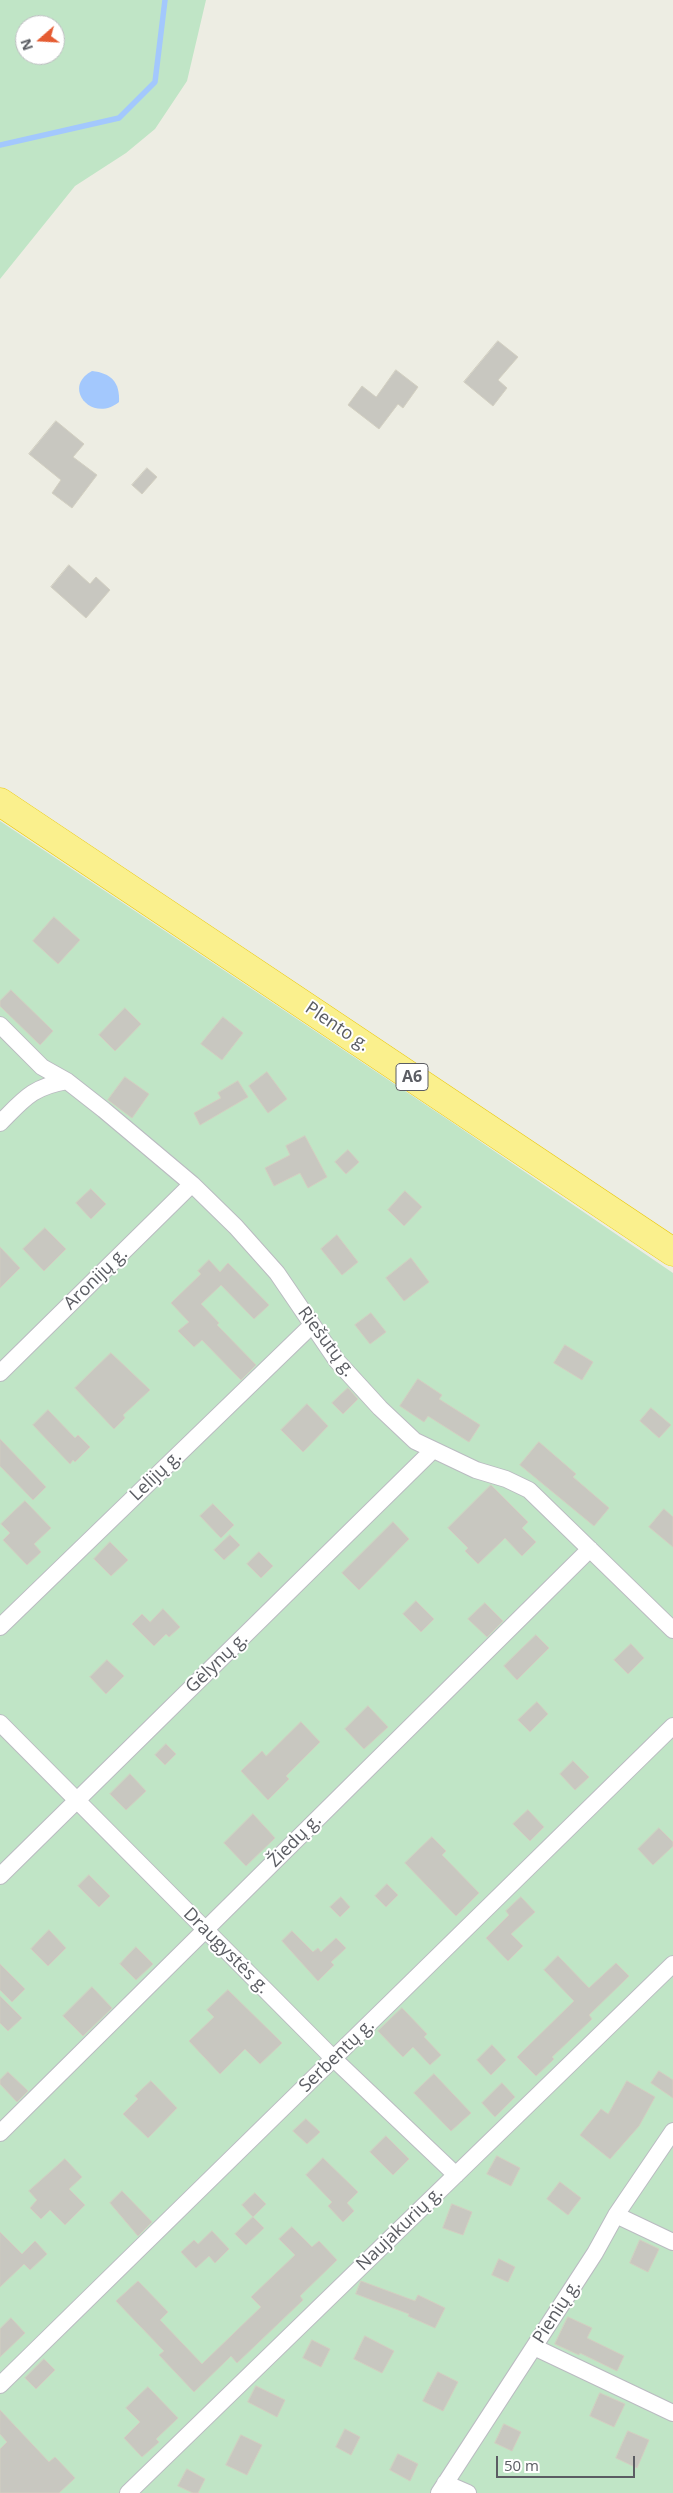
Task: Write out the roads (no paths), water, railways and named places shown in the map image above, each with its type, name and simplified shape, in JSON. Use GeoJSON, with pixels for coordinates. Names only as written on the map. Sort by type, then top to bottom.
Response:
{"type":"FeatureCollection","features":[{"type":"Feature","properties":{"kind":"highway","name":"Plento g."},"geometry":{"type":"LineString","coordinates":[[0,802],[673,1252]]}},
{"type":"Feature","properties":{"kind":"street","name":"Riešutų g."},"geometry":{"type":"LineString","coordinates":[[0,1025],[42,1068],[66,1081],[104,1110],[192,1184],[236,1227],[278,1274],[311,1326],[337,1361],[380,1408],[415,1441],[529,1490],[673,1630]]}},
{"type":"Feature","properties":{"kind":"street"},"geometry":{"type":"LineString","coordinates":[[0,1123],[32,1092],[46,1085],[66,1081]]}},
{"type":"Feature","properties":{"kind":"street","name":"Aronijų g."},"geometry":{"type":"LineString","coordinates":[[0,1373],[192,1184]]}},
{"type":"Feature","properties":{"kind":"street","name":"Lelijų g."},"geometry":{"type":"LineString","coordinates":[[0,1627],[311,1326]]}},
{"type":"Feature","properties":{"kind":"street","name":"Gėlynų g."},"geometry":{"type":"LineString","coordinates":[[0,1876],[433,1450]]}},
{"type":"Feature","properties":{"kind":"street","name":"Žiedų g."},"geometry":{"type":"LineString","coordinates":[[0,2133],[590,1549]]}},
{"type":"Feature","properties":{"kind":"street","name":"Draugystės g."},"geometry":{"type":"LineString","coordinates":[[0,1724],[334,2059],[456,2174]]}},
{"type":"Feature","properties":{"kind":"street","name":"Serbentų g."},"geometry":{"type":"LineString","coordinates":[[0,2385],[673,1726]]}},
{"type":"Feature","properties":{"kind":"street","name":"Naujakurių g."},"geometry":{"type":"LineString","coordinates":[[128,2493],[673,1964]]}},
{"type":"Feature","properties":{"kind":"street","name":"Pienių g."},"geometry":{"type":"LineString","coordinates":[[442,2488],[595,2253],[616,2214],[673,2131]]}},
{"type":"Feature","properties":{"kind":"street"},"geometry":{"type":"LineString","coordinates":[[616,2214],[673,2242]]}},
{"type":"Feature","properties":{"kind":"street"},"geometry":{"type":"LineString","coordinates":[[534,2347],[673,2413]]}},
{"type":"Feature","properties":{"kind":"street"},"geometry":{"type":"LineString","coordinates":[[442,2488],[468,2493]]}},
{"type":"Feature","properties":{"kind":"water"},"geometry":{"type":"Polygon","coordinates":[[[92,371],[109,376],[113,380],[118,389],[119,402],[109,408],[99,409],[90,406],[84,401],[80,394],[79,386],[83,378],[92,371]]]}},
{"type":"Feature","properties":{"kind":"waterway"},"geometry":{"type":"LineString","coordinates":[[0,145],[119,118],[155,82],[165,0]]}}]}
